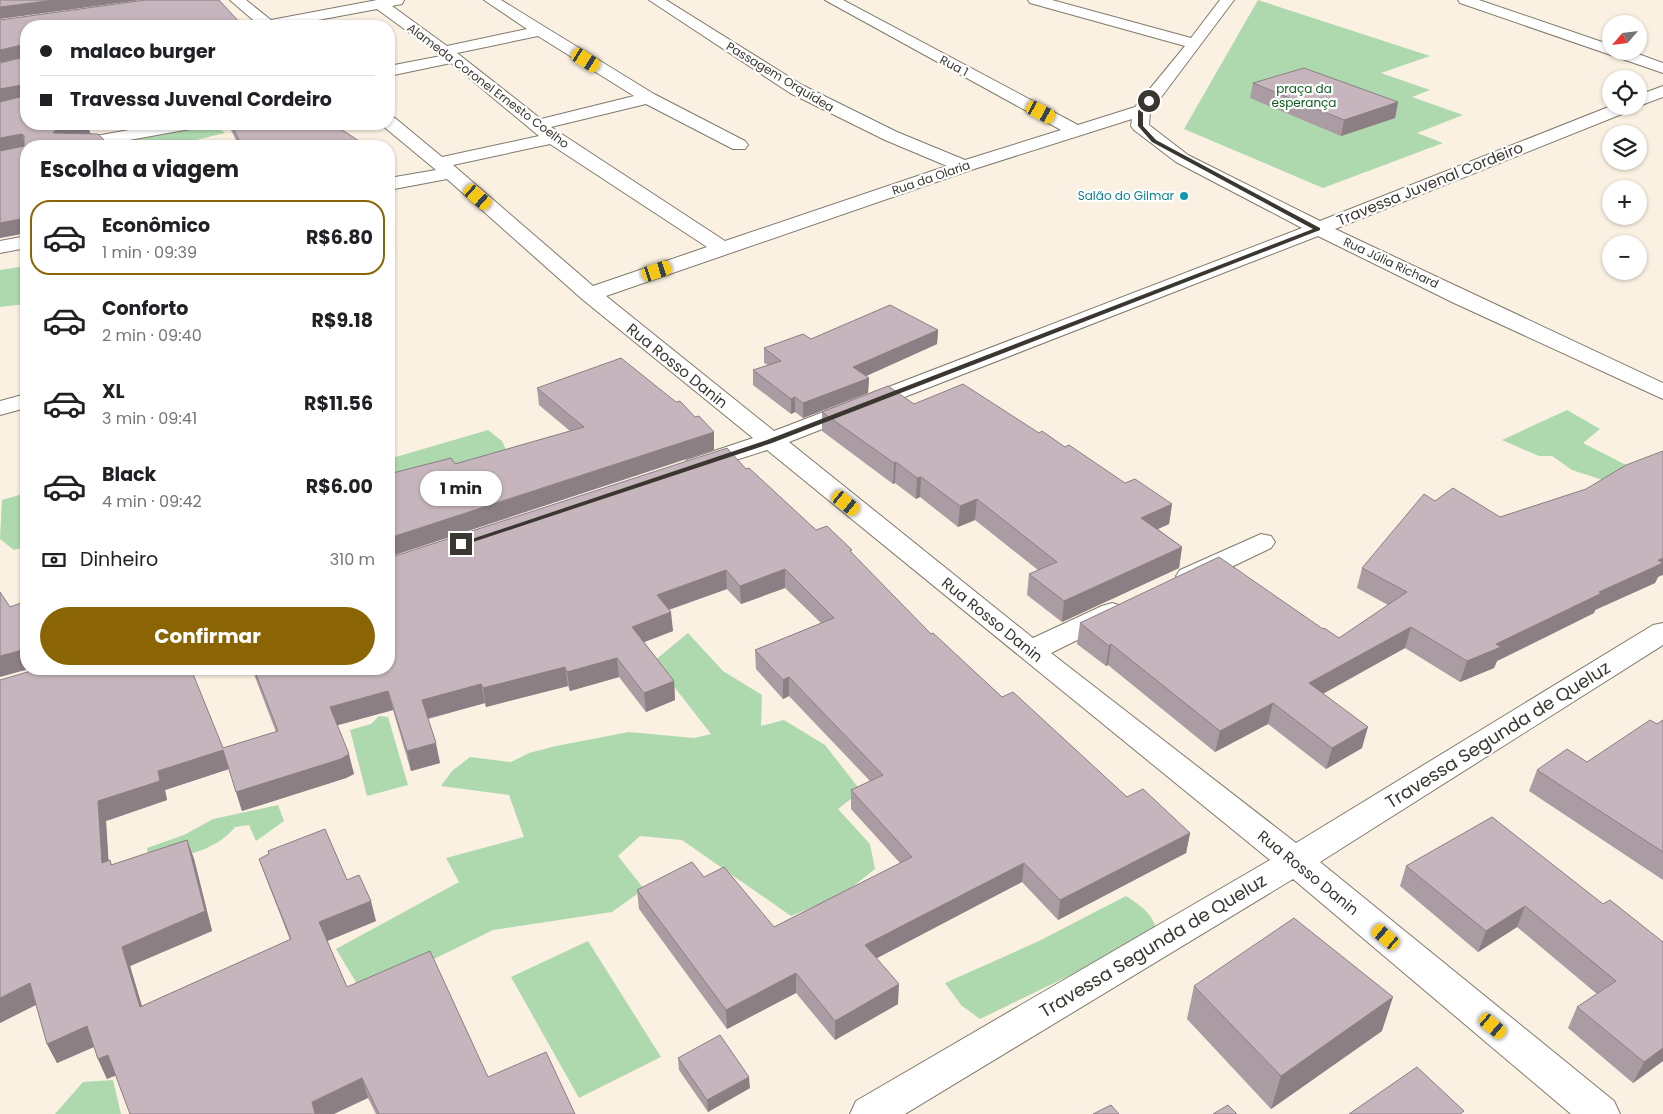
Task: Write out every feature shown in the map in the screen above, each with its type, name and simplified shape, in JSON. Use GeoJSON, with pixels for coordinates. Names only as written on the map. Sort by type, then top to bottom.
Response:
{"type":"FeatureCollection","features":[{"type":"Feature","properties":{"kind":"street"},"geometry":{"type":"LineString","coordinates":[[237,0],[262,20]]}},
{"type":"Feature","properties":{"kind":"street"},"geometry":{"type":"LineString","coordinates":[[299,20],[404,0]]}},
{"type":"Feature","properties":{"kind":"street"},"geometry":{"type":"LineString","coordinates":[[492,0],[648,98],[739,146]]}},
{"type":"Feature","properties":{"kind":"street","name":"Passagem Orquídea"},"geometry":{"type":"LineString","coordinates":[[656,0],[796,89],[891,136],[964,166]]}},
{"type":"Feature","properties":{"kind":"street","name":"Rua 1"},"geometry":{"type":"LineString","coordinates":[[832,0],[1076,131]]}},
{"type":"Feature","properties":{"kind":"street"},"geometry":{"type":"LineString","coordinates":[[1034,0],[1195,44]]}},
{"type":"Feature","properties":{"kind":"street"},"geometry":{"type":"LineString","coordinates":[[1141,111],[1195,44],[1227,0]]}},
{"type":"Feature","properties":{"kind":"street"},"geometry":{"type":"LineString","coordinates":[[1465,0],[1602,47]]}},
{"type":"Feature","properties":{"kind":"street","name":"Alameda Coronel Ernesto Coelho"},"geometry":{"type":"LineString","coordinates":[[379,4],[450,54],[540,125],[553,138],[724,249]]}},
{"type":"Feature","properties":{"kind":"street"},"geometry":{"type":"LineString","coordinates":[[395,69],[540,31]]}},
{"type":"Feature","properties":{"kind":"street"},"geometry":{"type":"LineString","coordinates":[[1639,60],[1663,68]]}},
{"type":"Feature","properties":{"kind":"street"},"geometry":{"type":"LineString","coordinates":[[1647,98],[1663,91]]}},
{"type":"Feature","properties":{"kind":"street"},"geometry":{"type":"LineString","coordinates":[[540,125],[648,98]]}},
{"type":"Feature","properties":{"kind":"street","name":"Rua da Olaria"},"geometry":{"type":"LineString","coordinates":[[590,294],[964,166],[1141,111]]}},
{"type":"Feature","properties":{"kind":"street","name":"Rua Júlia Richard"},"geometry":{"type":"LineString","coordinates":[[1141,111],[1140,126],[1154,141],[1318,229],[1663,392]]}},
{"type":"Feature","properties":{"kind":"street","name":"Travessa Juvenal Cordeiro"},"geometry":{"type":"LineString","coordinates":[[677,472],[770,441],[1318,229],[1603,115]]}},
{"type":"Feature","properties":{"kind":"street","name":"Rua Rosso Danin"},"geometry":{"type":"LineString","coordinates":[[395,127],[590,294],[1030,651],[1295,861],[1600,1114]]}},
{"type":"Feature","properties":{"kind":"street"},"geometry":{"type":"LineString","coordinates":[[101,140],[157,130]]}},
{"type":"Feature","properties":{"kind":"street"},"geometry":{"type":"LineString","coordinates":[[395,182],[553,138]]}},
{"type":"Feature","properties":{"kind":"street"},"geometry":{"type":"LineString","coordinates":[[0,247],[20,243]]}},
{"type":"Feature","properties":{"kind":"street"},"geometry":{"type":"LineString","coordinates":[[0,408],[20,403]]}},
{"type":"Feature","properties":{"kind":"street"},"geometry":{"type":"LineString","coordinates":[[1163,588],[1261,542]]}},
{"type":"Feature","properties":{"kind":"street"},"geometry":{"type":"LineString","coordinates":[[1030,651],[1136,601]]}},
{"type":"Feature","properties":{"kind":"street","name":"Travessa Segunda de Queluz"},"geometry":{"type":"LineString","coordinates":[[870,1114],[1295,861],[1663,632]]}},
{"type":"Feature","properties":{"kind":"green space","name":"praça da esperança"},"geometry":{"type":"Polygon","coordinates":[[[1258,0],[1430,56],[1381,73],[1430,90],[1412,97],[1463,115],[1417,133],[1443,143],[1323,188],[1184,129],[1258,0]]]}},
{"type":"Feature","properties":{"kind":"green space"},"geometry":{"type":"Polygon","coordinates":[[[181,130],[221,130],[225,133],[196,140],[127,140],[181,130]]]}},
{"type":"Feature","properties":{"kind":"green space"},"geometry":{"type":"Polygon","coordinates":[[[20,267],[20,305],[0,307],[0,270],[20,267]]]}},
{"type":"Feature","properties":{"kind":"green space"},"geometry":{"type":"Polygon","coordinates":[[[1567,410],[1600,429],[1583,443],[1636,470],[1612,483],[1572,470],[1552,456],[1539,456],[1502,440],[1567,410]]]}},
{"type":"Feature","properties":{"kind":"green space"},"geometry":{"type":"Polygon","coordinates":[[[488,430],[502,441],[507,452],[395,481],[395,457],[488,430]]]}},
{"type":"Feature","properties":{"kind":"green space"},"geometry":{"type":"Polygon","coordinates":[[[20,495],[20,548],[14,550],[0,539],[2,500],[20,495]]]}},
{"type":"Feature","properties":{"kind":"green space"},"geometry":{"type":"Polygon","coordinates":[[[688,633],[723,671],[762,695],[761,726],[784,720],[825,745],[861,791],[838,809],[870,844],[875,869],[842,895],[791,916],[682,840],[640,836],[618,856],[644,889],[612,912],[493,930],[363,994],[336,949],[459,882],[446,858],[524,837],[509,795],[441,786],[452,771],[470,757],[511,762],[529,753],[556,746],[629,732],[694,738],[711,734],[654,661],[688,633]]]}},
{"type":"Feature","properties":{"kind":"green space"},"geometry":{"type":"Polygon","coordinates":[[[379,716],[388,717],[408,785],[367,796],[350,730],[371,724],[379,716]]]}},
{"type":"Feature","properties":{"kind":"green space"},"geometry":{"type":"Polygon","coordinates":[[[278,805],[284,821],[256,841],[249,825],[235,827],[227,836],[207,848],[184,856],[149,861],[147,848],[184,835],[213,819],[278,805]]]}},
{"type":"Feature","properties":{"kind":"green space"},"geometry":{"type":"Polygon","coordinates":[[[1126,896],[1142,907],[1150,916],[1157,933],[980,1019],[961,1005],[945,983],[1039,941],[1126,896]]]}},
{"type":"Feature","properties":{"kind":"green space"},"geometry":{"type":"Polygon","coordinates":[[[588,941],[661,1057],[579,1098],[511,977],[588,941]]]}},
{"type":"Feature","properties":{"kind":"green space"},"geometry":{"type":"Polygon","coordinates":[[[113,1080],[121,1114],[55,1114],[83,1082],[113,1080]]]}},
{"type":"Feature","properties":{"kind":"building"},"geometry":{"type":"Polygon","coordinates":[[[0,0],[54,0],[0,7],[0,0]]]}},
{"type":"Feature","properties":{"kind":"building"},"geometry":{"type":"Polygon","coordinates":[[[145,0],[219,0],[237,20],[20,20],[20,45],[0,50],[0,20],[145,0]]]}},
{"type":"Feature","properties":{"kind":"building"},"geometry":{"type":"Polygon","coordinates":[[[20,58],[20,85],[0,89],[0,63],[20,58]]]}},
{"type":"Feature","properties":{"kind":"building"},"geometry":{"type":"Polygon","coordinates":[[[1304,68],[1398,102],[1344,120],[1253,83],[1304,68]]]}},
{"type":"Feature","properties":{"kind":"building"},"geometry":{"type":"Polygon","coordinates":[[[20,97],[20,130],[56,130],[53,133],[98,134],[104,140],[24,140],[22,134],[0,138],[0,102],[20,97]]]}},
{"type":"Feature","properties":{"kind":"building"},"geometry":{"type":"Polygon","coordinates":[[[234,130],[342,130],[358,140],[239,140],[234,130]]]}},
{"type":"Feature","properties":{"kind":"building"},"geometry":{"type":"Polygon","coordinates":[[[20,147],[20,219],[0,223],[0,151],[20,147]]]}},
{"type":"Feature","properties":{"kind":"building"},"geometry":{"type":"Polygon","coordinates":[[[890,305],[938,330],[853,367],[869,378],[803,403],[795,397],[791,399],[753,370],[781,361],[764,348],[803,334],[811,339],[890,305]]]}},
{"type":"Feature","properties":{"kind":"building"},"geometry":{"type":"Polygon","coordinates":[[[621,358],[676,402],[680,401],[695,417],[699,416],[714,432],[395,536],[395,472],[451,458],[455,464],[584,427],[537,388],[621,358]]]}},
{"type":"Feature","properties":{"kind":"building"},"geometry":{"type":"Polygon","coordinates":[[[963,384],[1039,433],[1042,431],[1065,447],[1069,445],[1125,483],[1135,479],[1172,504],[1141,518],[1182,547],[1064,601],[1029,574],[1057,562],[977,499],[960,506],[921,477],[917,478],[896,462],[894,463],[822,412],[888,386],[914,404],[963,384]]]}},
{"type":"Feature","properties":{"kind":"building"},"geometry":{"type":"Polygon","coordinates":[[[727,448],[746,469],[749,468],[816,530],[827,526],[931,634],[933,633],[1002,697],[1013,692],[1127,797],[1143,789],[1190,833],[1060,900],[1024,863],[865,945],[899,984],[835,1021],[796,973],[726,1010],[637,890],[692,862],[704,877],[724,867],[774,927],[912,857],[851,790],[883,775],[789,677],[783,680],[755,650],[834,618],[785,569],[740,586],[726,570],[657,595],[671,612],[632,627],[674,681],[644,693],[617,658],[567,672],[565,667],[483,688],[481,684],[422,700],[436,743],[407,751],[388,691],[330,707],[349,754],[341,759],[236,792],[223,750],[158,771],[160,781],[98,801],[102,863],[110,860],[111,865],[187,840],[205,911],[122,947],[140,1007],[291,939],[259,859],[269,854],[268,851],[325,829],[347,880],[359,875],[371,901],[319,922],[347,987],[430,951],[488,1077],[546,1052],[575,1114],[379,1114],[362,1078],[312,1102],[315,1114],[130,1114],[108,1055],[98,1059],[87,1026],[47,1044],[30,983],[0,998],[0,680],[20,674],[193,675],[223,748],[278,731],[256,675],[395,675],[395,556],[727,448]]]}},
{"type":"Feature","properties":{"kind":"building"},"geometry":{"type":"Polygon","coordinates":[[[1663,451],[1663,558],[1658,560],[1663,563],[1599,592],[1602,593],[1496,644],[1501,647],[1467,661],[1411,627],[1309,683],[1368,727],[1332,748],[1273,703],[1220,731],[1111,644],[1109,646],[1080,623],[1219,557],[1339,638],[1407,592],[1362,568],[1424,494],[1435,501],[1453,488],[1500,517],[1586,489],[1626,465],[1663,451]]]}},
{"type":"Feature","properties":{"kind":"building"},"geometry":{"type":"Polygon","coordinates":[[[0,592],[10,607],[20,603],[20,651],[0,656],[0,592]]]}},
{"type":"Feature","properties":{"kind":"building"},"geometry":{"type":"Polygon","coordinates":[[[1650,720],[1657,724],[1663,720],[1663,852],[1537,770],[1567,749],[1587,762],[1650,720]]]}},
{"type":"Feature","properties":{"kind":"building"},"geometry":{"type":"Polygon","coordinates":[[[1492,817],[1603,904],[1610,900],[1663,942],[1663,1048],[1644,1062],[1577,1007],[1616,981],[1525,906],[1486,931],[1406,866],[1492,817]]]}},
{"type":"Feature","properties":{"kind":"building"},"geometry":{"type":"Polygon","coordinates":[[[1294,918],[1393,997],[1281,1076],[1194,986],[1294,918]]]}},
{"type":"Feature","properties":{"kind":"building"},"geometry":{"type":"Polygon","coordinates":[[[720,1035],[749,1077],[707,1100],[678,1058],[720,1035]]]}},
{"type":"Feature","properties":{"kind":"building"},"geometry":{"type":"Polygon","coordinates":[[[1417,1067],[1464,1111],[1460,1114],[1349,1114],[1417,1067]]]}},
{"type":"Feature","properties":{"kind":"building"},"geometry":{"type":"Polygon","coordinates":[[[1111,1105],[1119,1114],[1093,1114],[1111,1105]]]}},
{"type":"Feature","properties":{"kind":"building"},"geometry":{"type":"Polygon","coordinates":[[[1228,1105],[1237,1114],[1213,1114],[1228,1105]]]}},
{"type":"Feature","properties":{"kind":"place","name":"Salão do Gilmar"},"geometry":{"type":"Point","coordinates":[1184,196]}},
{"type":"Feature","properties":{"kind":"route"},"geometry":{"type":"LineString","coordinates":[[461,544],[770,441],[1318,229],[1154,141],[1140,126],[1141,111],[1149,101]]}}]}
